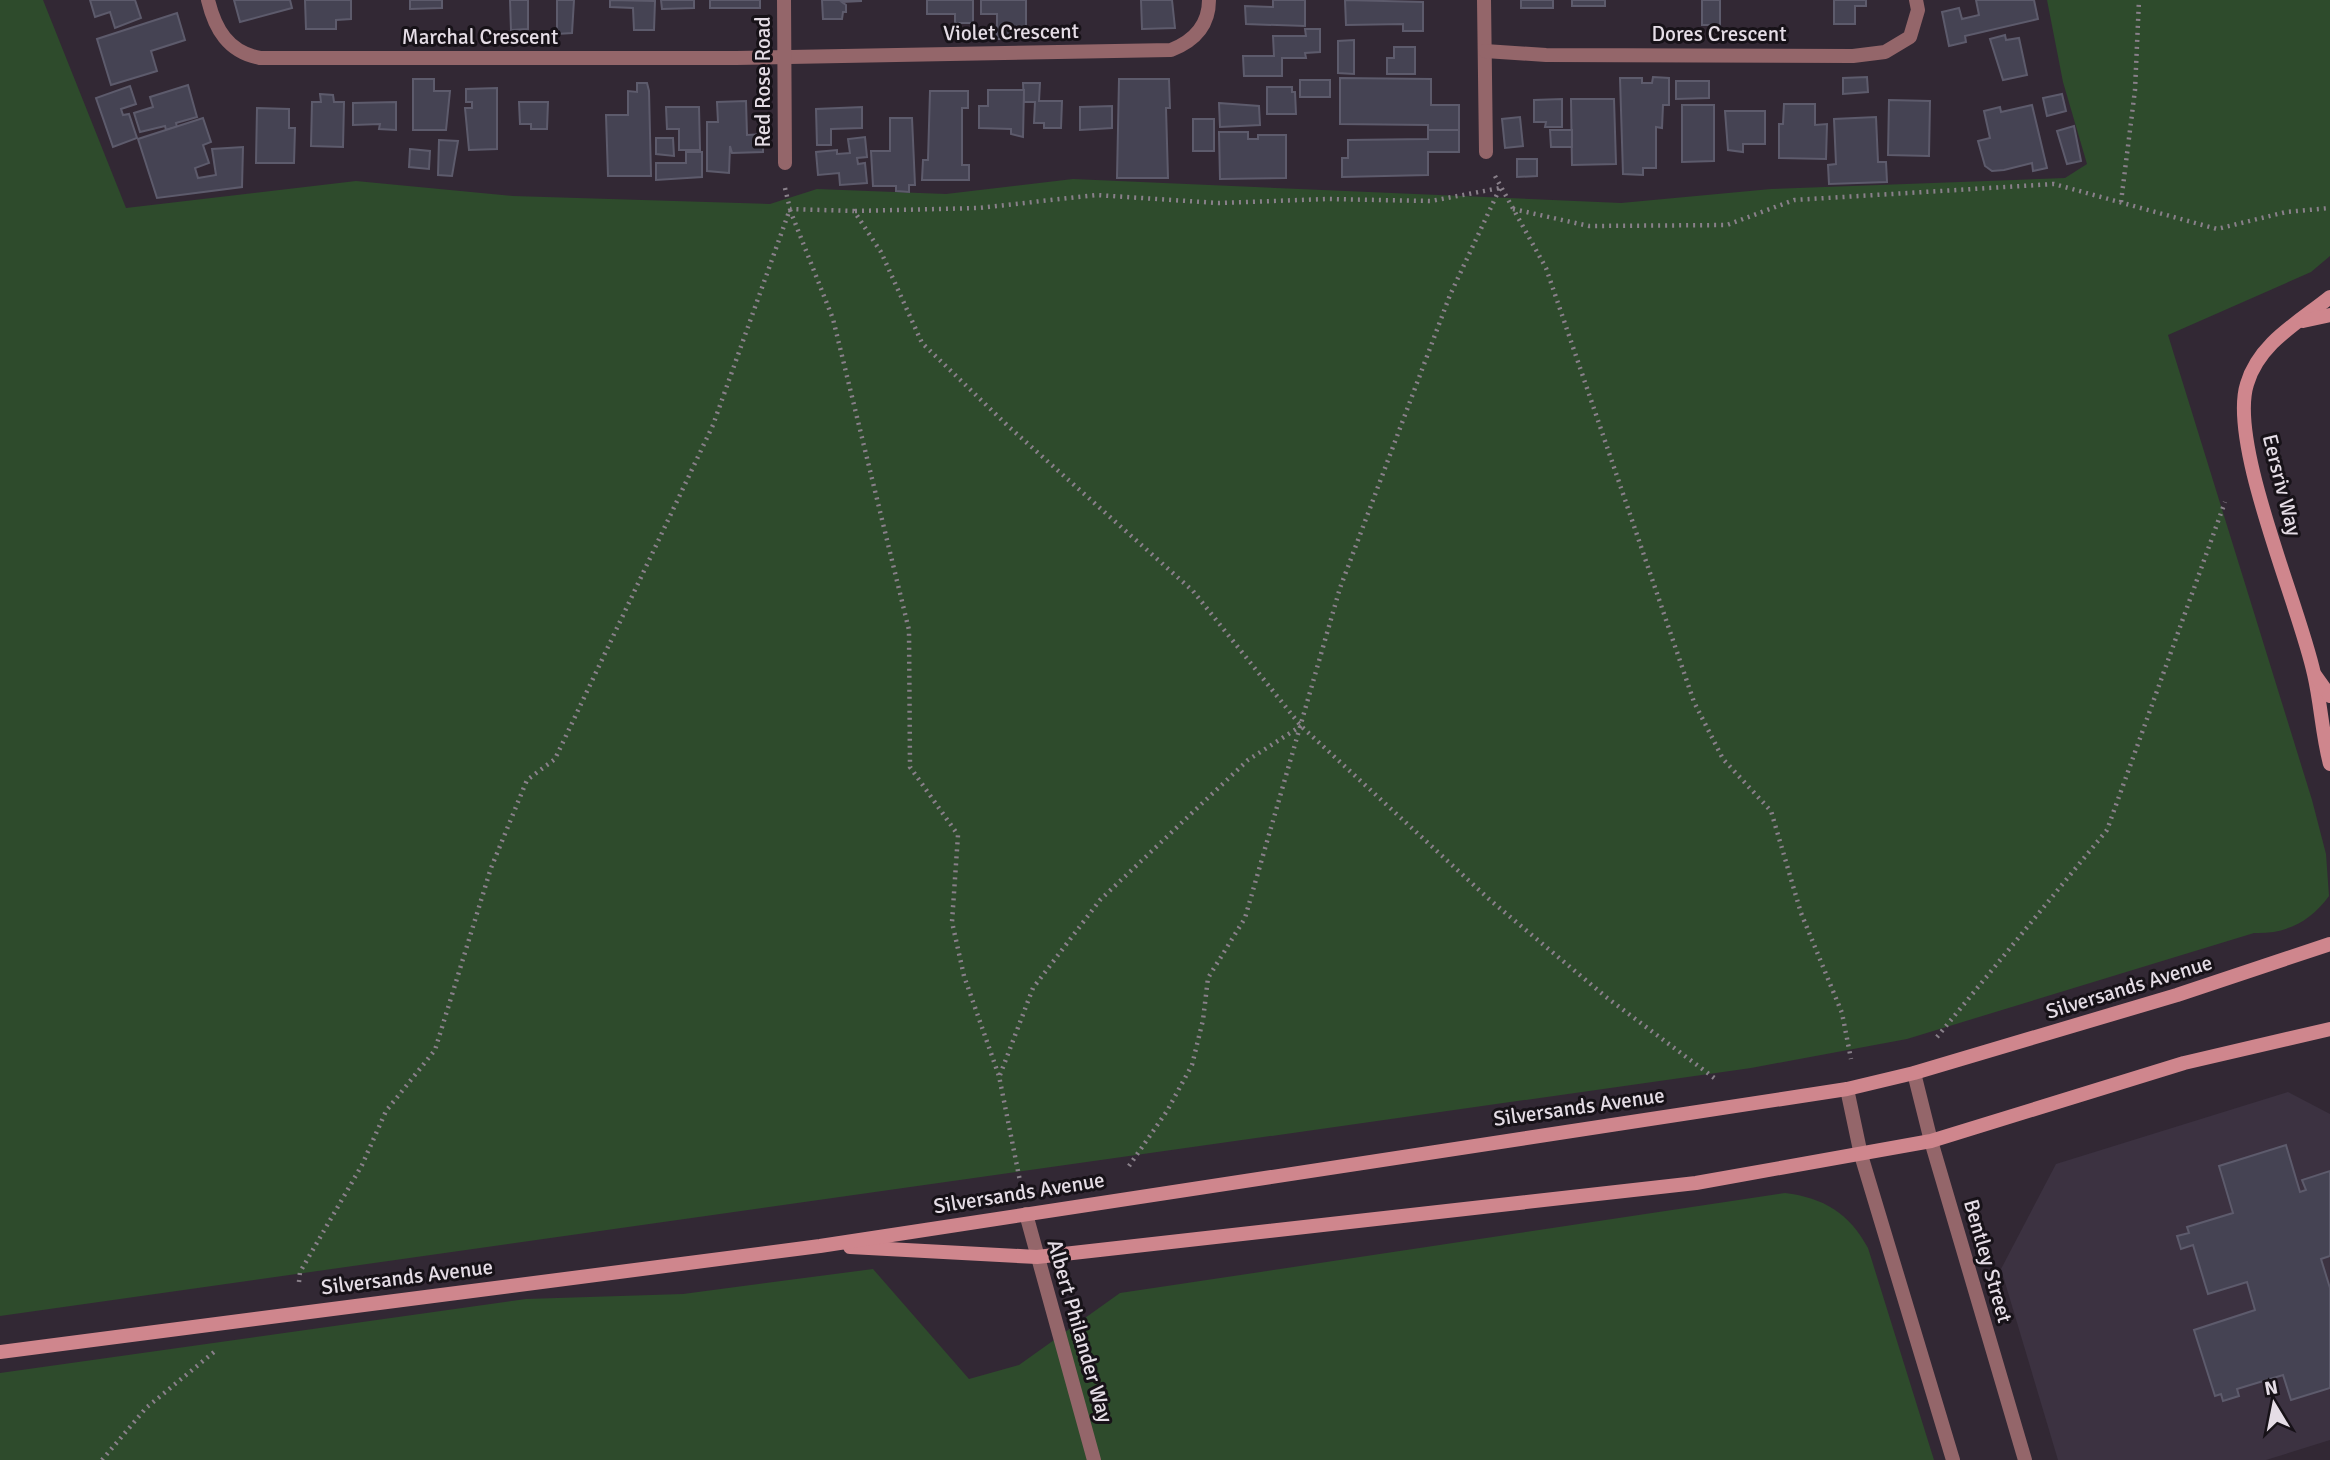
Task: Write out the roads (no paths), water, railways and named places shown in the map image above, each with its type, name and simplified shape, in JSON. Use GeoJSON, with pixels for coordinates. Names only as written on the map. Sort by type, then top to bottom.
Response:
{"type":"FeatureCollection","features":[{"type":"Feature","properties":{"kind":"street","name":"Marchal Crescent"},"geometry":{"type":"LineString","coordinates":[[208,0],[215,26],[222,37],[248,56],[260,58],[784,57]]}},
{"type":"Feature","properties":{"kind":"street","name":"Red Rose Road"},"geometry":{"type":"LineString","coordinates":[[784,0],[785,163]]}},
{"type":"Feature","properties":{"kind":"street","name":"Violet Crescent"},"geometry":{"type":"LineString","coordinates":[[784,57],[1171,50],[1188,43],[1202,29],[1209,0]]}},
{"type":"Feature","properties":{"kind":"street"},"geometry":{"type":"LineString","coordinates":[[1484,0],[1486,152]]}},
{"type":"Feature","properties":{"kind":"street","name":"Dores Crescent"},"geometry":{"type":"LineString","coordinates":[[1485,51],[1546,55],[1853,56],[1885,52],[1910,37],[1918,10],[1916,0]]}},
{"type":"Feature","properties":{"kind":"street","name":"Eersriv Way"},"geometry":{"type":"LineString","coordinates":[[2330,297],[2299,323],[2282,332],[2264,352],[2247,384],[2243,413],[2254,468],[2314,674],[2322,736],[2330,764]]}},
{"type":"Feature","properties":{"kind":"street","name":"Eersriv Way"},"geometry":{"type":"LineString","coordinates":[[2299,323],[2330,316]]}},
{"type":"Feature","properties":{"kind":"street","name":"Eersriv Way"},"geometry":{"type":"LineString","coordinates":[[2314,674],[2330,696]]}},
{"type":"Feature","properties":{"kind":"street","name":"Silversands Avenue"},"geometry":{"type":"LineString","coordinates":[[0,1352],[820,1246],[1847,1088],[1914,1073],[2177,995],[2330,944]]}},
{"type":"Feature","properties":{"kind":"street","name":"Silversands Avenue"},"geometry":{"type":"LineString","coordinates":[[820,1246],[1037,1257],[1696,1183],[1931,1141],[2184,1063],[2330,1029]]}},
{"type":"Feature","properties":{"kind":"street","name":"Bentley Street"},"geometry":{"type":"LineString","coordinates":[[1914,1073],[1931,1141],[2025,1460]]}},
{"type":"Feature","properties":{"kind":"street"},"geometry":{"type":"LineString","coordinates":[[1847,1088],[1861,1155],[1953,1460]]}},
{"type":"Feature","properties":{"kind":"street","name":"Albert Philander Way"},"geometry":{"type":"LineString","coordinates":[[1026,1214],[1094,1460]]}}]}
